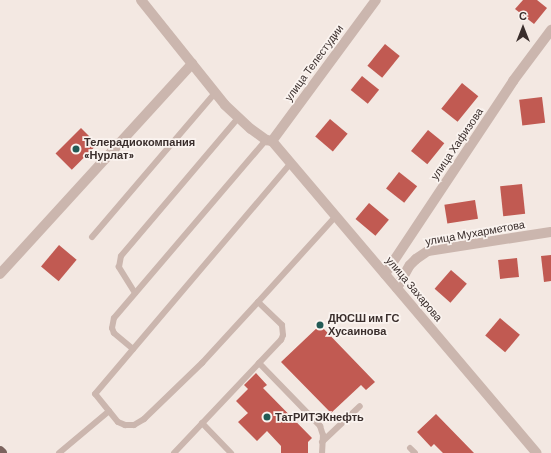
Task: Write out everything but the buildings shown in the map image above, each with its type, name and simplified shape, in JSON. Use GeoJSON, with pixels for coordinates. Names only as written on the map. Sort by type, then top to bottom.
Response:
{"type":"FeatureCollection","features":[{"type":"Feature","properties":{"kind":"street","name":"улица Захарова"},"geometry":{"type":"LineString","coordinates":[[141,0],[215,93],[238,118],[269,140],[291,164],[537,453]]}},
{"type":"Feature","properties":{"kind":"street","name":"улица Телестудии"},"geometry":{"type":"LineString","coordinates":[[269,140],[376,0]]}},
{"type":"Feature","properties":{"kind":"street","name":"улица Хафизова"},"geometry":{"type":"LineString","coordinates":[[385,274],[505,94],[551,30]]}},
{"type":"Feature","properties":{"kind":"street"},"geometry":{"type":"LineString","coordinates":[[0,274],[192,64]]}},
{"type":"Feature","properties":{"kind":"street","name":"улица Мухарметова"},"geometry":{"type":"LineString","coordinates":[[397,288],[410,265],[428,251],[551,232]]}},
{"type":"Feature","properties":{"kind":"lane"},"geometry":{"type":"LineString","coordinates":[[92,237],[215,93]]}},
{"type":"Feature","properties":{"kind":"lane"},"geometry":{"type":"LineString","coordinates":[[135,293],[120,267],[121,256],[238,118]]}},
{"type":"Feature","properties":{"kind":"lane"},"geometry":{"type":"LineString","coordinates":[[133,349],[114,333],[112,323],[135,293],[269,140]]}},
{"type":"Feature","properties":{"kind":"lane"},"geometry":{"type":"LineString","coordinates":[[291,164],[95,394],[118,422],[125,425],[134,425],[144,419],[202,363],[336,216]]}},
{"type":"Feature","properties":{"kind":"lane"},"geometry":{"type":"LineString","coordinates":[[174,453],[281,340],[283,330],[282,325],[258,302]]}},
{"type":"Feature","properties":{"kind":"lane"},"geometry":{"type":"LineString","coordinates":[[259,363],[320,426],[323,435],[322,453]]}},
{"type":"Feature","properties":{"kind":"lane"},"geometry":{"type":"LineString","coordinates":[[322,442],[360,406]]}},
{"type":"Feature","properties":{"kind":"lane"},"geometry":{"type":"LineString","coordinates":[[59,453],[109,411]]}},
{"type":"Feature","properties":{"kind":"lane"},"geometry":{"type":"LineString","coordinates":[[202,424],[231,453]]}},
{"type":"Feature","properties":{"kind":"lane"},"geometry":{"type":"LineString","coordinates":[[410,448],[415,453]]}},
{"type":"Feature","properties":{"kind":"place","name":"Телерадиокомпания «Нурлат»"},"geometry":{"type":"Point","coordinates":[76,149]}},
{"type":"Feature","properties":{"kind":"place","name":"ДЮСШ им ГС Хусаинова"},"geometry":{"type":"Point","coordinates":[320,325]}},
{"type":"Feature","properties":{"kind":"place","name":"ТатРИТЭКнефть"},"geometry":{"type":"Point","coordinates":[267,417]}}]}
